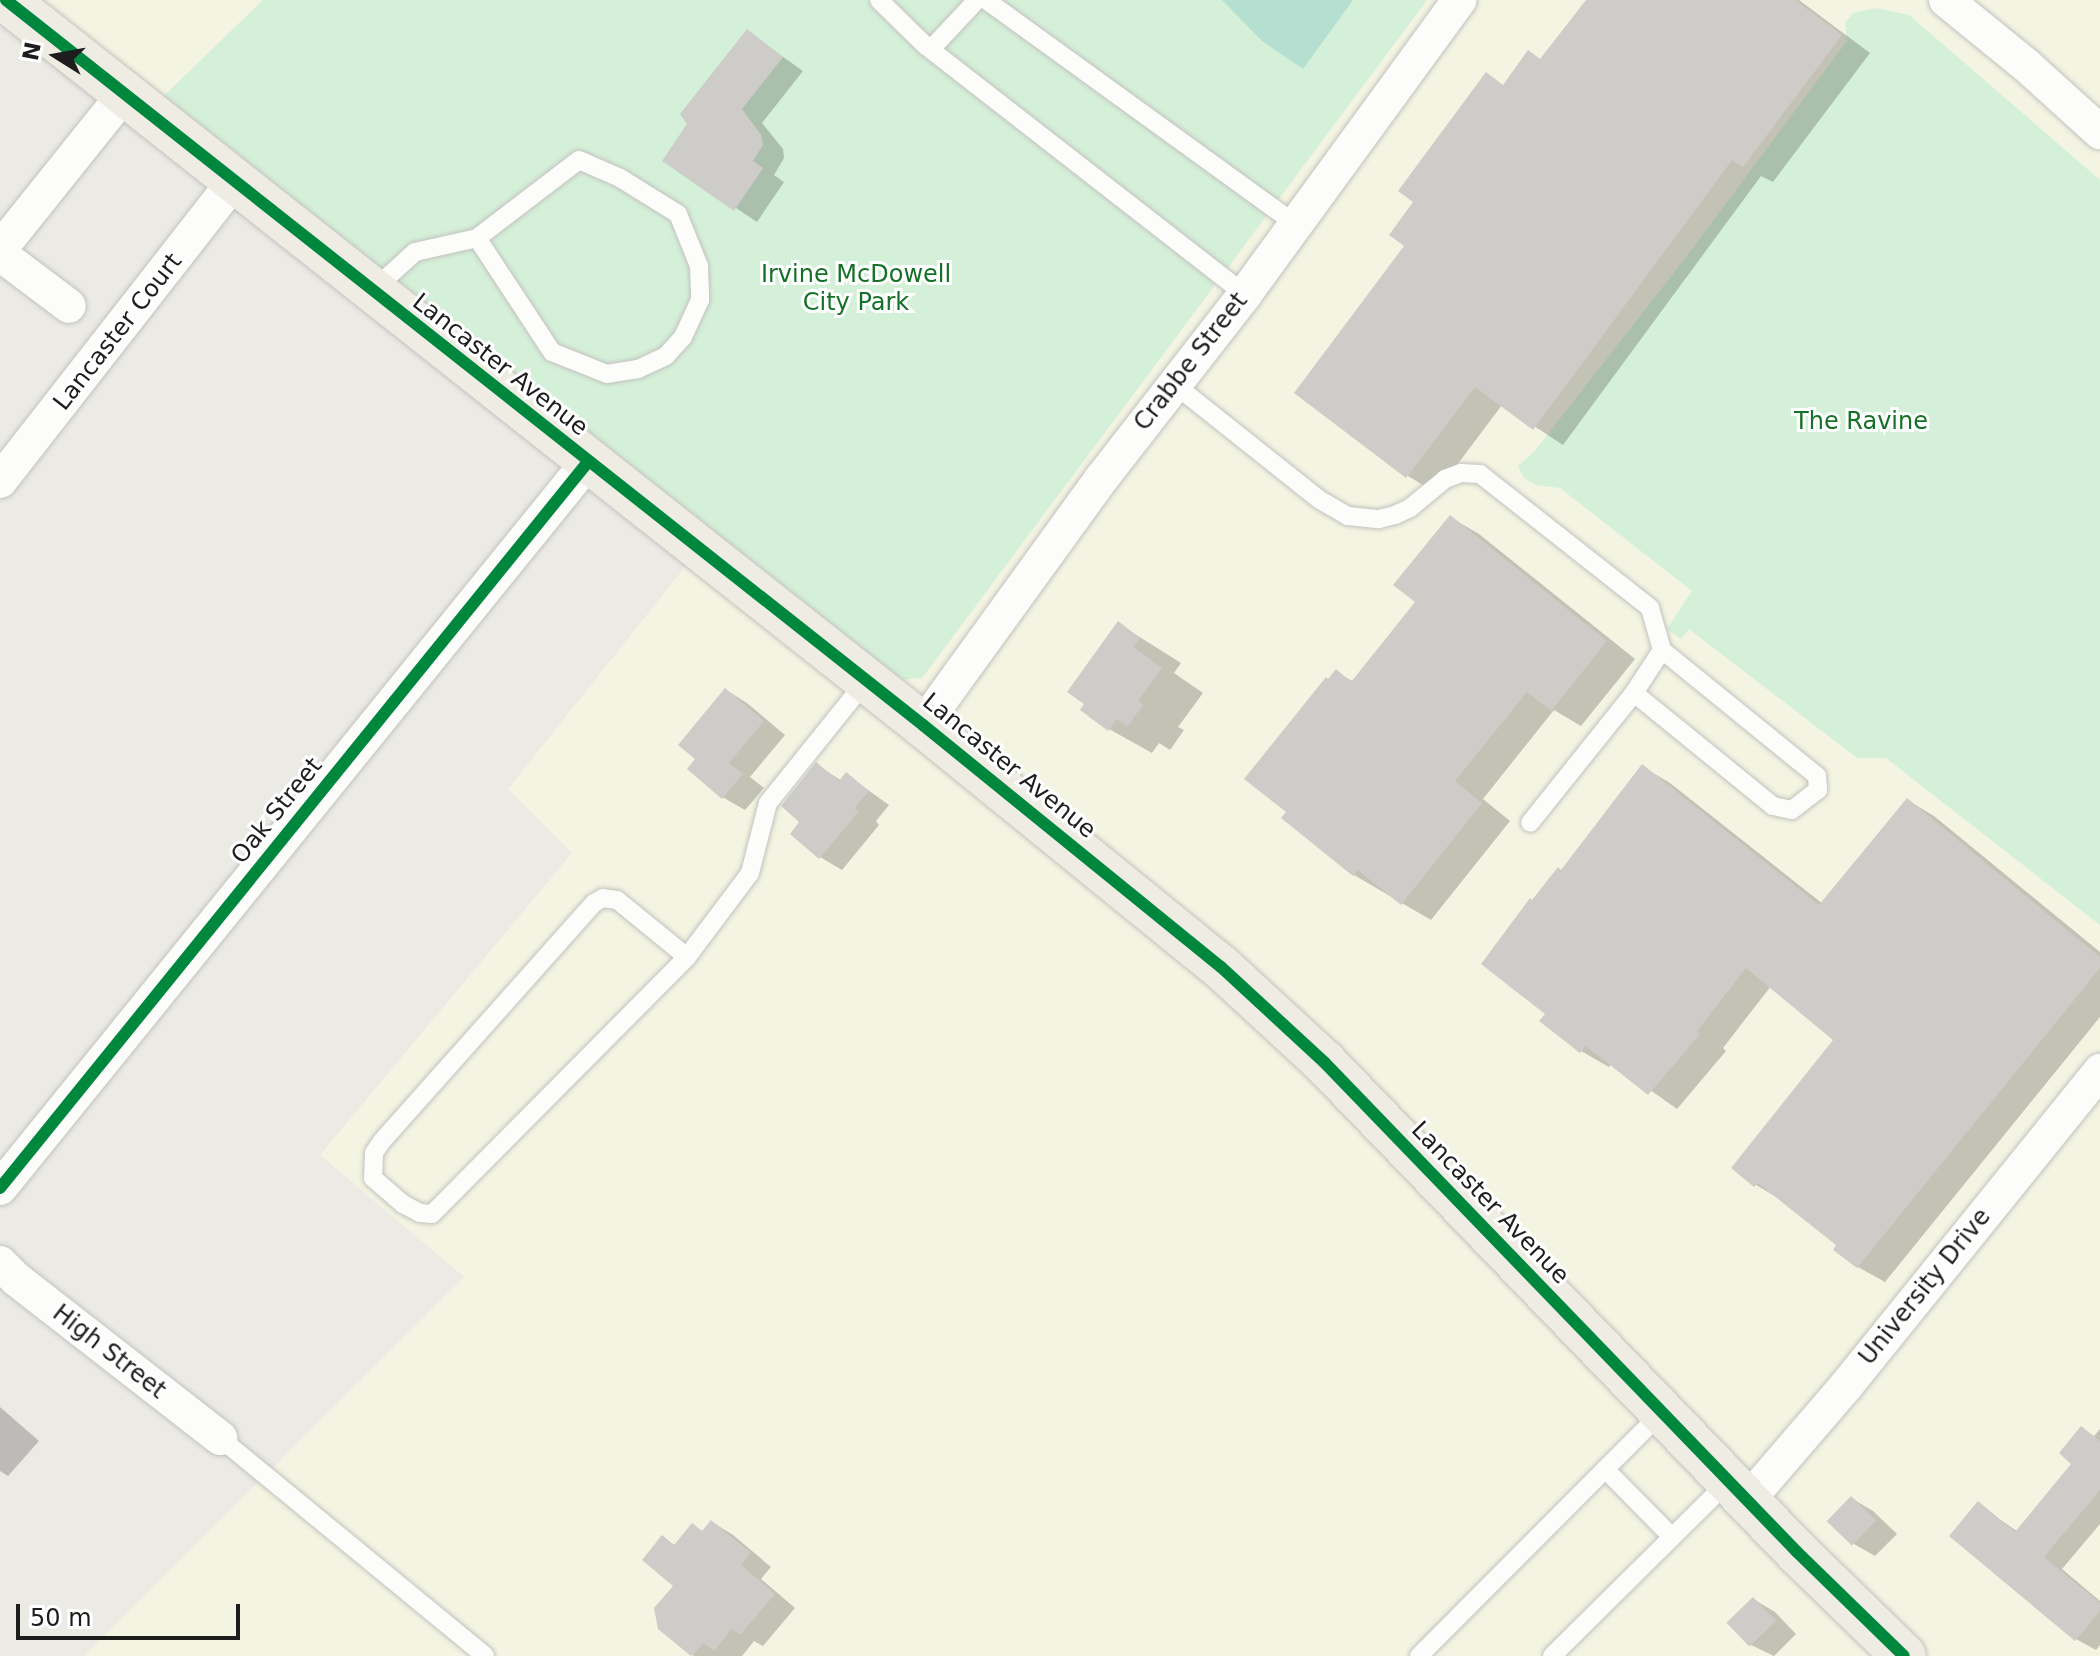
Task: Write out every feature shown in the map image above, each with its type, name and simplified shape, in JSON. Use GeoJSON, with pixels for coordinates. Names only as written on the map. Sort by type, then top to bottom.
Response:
{"type":"FeatureCollection","features":[{"type":"Feature","properties":{"kind":"main road","name":"Lancaster Avenue"},"geometry":{"type":"LineString","coordinates":[[6,0],[923,725],[1221,967],[1324,1062],[1738,1490],[1904,1656]]}},
{"type":"Feature","properties":{"kind":"street","name":"Crabbe Street"},"geometry":{"type":"LineString","coordinates":[[923,725],[1174,384],[1245,294],[1459,0]]}},
{"type":"Feature","properties":{"kind":"street"},"geometry":{"type":"LineString","coordinates":[[1946,0],[2026,65],[2100,132]]}},
{"type":"Feature","properties":{"kind":"street"},"geometry":{"type":"LineString","coordinates":[[69,306],[0,252],[124,94]]}},
{"type":"Feature","properties":{"kind":"street","name":"Lancaster Court"},"geometry":{"type":"LineString","coordinates":[[0,481],[234,181]]}},
{"type":"Feature","properties":{"kind":"street","name":"Oak Street"},"geometry":{"type":"LineString","coordinates":[[0,1188],[588,462]]}},
{"type":"Feature","properties":{"kind":"street","name":"University Drive"},"geometry":{"type":"LineString","coordinates":[[1738,1490],[1837,1397],[2100,1071]]}},
{"type":"Feature","properties":{"kind":"street","name":"High Street"},"geometry":{"type":"LineString","coordinates":[[5,1280],[220,1438]]}},
{"type":"Feature","properties":{"kind":"lane"},"geometry":{"type":"LineString","coordinates":[[879,0],[931,49],[1245,294]]}},
{"type":"Feature","properties":{"kind":"lane"},"geometry":{"type":"LineString","coordinates":[[931,49],[977,0]]}},
{"type":"Feature","properties":{"kind":"lane"},"geometry":{"type":"LineString","coordinates":[[986,0],[1296,224]]}},
{"type":"Feature","properties":{"kind":"lane"},"geometry":{"type":"LineString","coordinates":[[372,291],[415,252],[477,238],[579,160],[620,178],[678,214],[699,266],[700,300],[683,337],[666,356],[638,369],[607,374],[552,352],[477,238]]}},
{"type":"Feature","properties":{"kind":"lane"},"geometry":{"type":"LineString","coordinates":[[1174,384],[1320,500],[1348,516],[1379,519],[1395,515],[1410,508],[1445,479],[1461,473],[1480,474],[1650,608],[1662,650],[1817,776],[1818,790],[1792,810],[1773,806],[1634,693]]}},
{"type":"Feature","properties":{"kind":"lane"},"geometry":{"type":"LineString","coordinates":[[1530,823],[1634,693],[1662,650]]}},
{"type":"Feature","properties":{"kind":"lane"},"geometry":{"type":"LineString","coordinates":[[687,957],[617,900],[603,898],[594,903],[382,1141],[374,1153],[373,1178],[403,1204],[420,1213],[432,1214],[687,957],[750,873],[768,803],[866,681]]}},
{"type":"Feature","properties":{"kind":"lane"},"geometry":{"type":"LineString","coordinates":[[1419,1656],[1662,1412]]}},
{"type":"Feature","properties":{"kind":"lane"},"geometry":{"type":"LineString","coordinates":[[220,1438],[485,1656]]}},
{"type":"Feature","properties":{"kind":"lane"},"geometry":{"type":"LineString","coordinates":[[1605,1469],[1672,1537]]}},
{"type":"Feature","properties":{"kind":"lane"},"geometry":{"type":"LineString","coordinates":[[1552,1656],[1672,1537],[1738,1490]]}},
{"type":"Feature","properties":{"kind":"shaded area"},"geometry":{"type":"Polygon","coordinates":[[[36,0],[263,0],[162,98],[36,0]]]}},
{"type":"Feature","properties":{"kind":"shaded area"},"geometry":{"type":"Polygon","coordinates":[[[1427,0],[2100,0],[2100,1656],[84,1656],[464,1277],[320,1155],[572,853],[508,789],[708,538],[922,678],[1427,0]]]}},
{"type":"Feature","properties":{"kind":"green space","name":"Irvine McDowell City Park"},"geometry":{"type":"Polygon","coordinates":[[[263,0],[1427,0],[922,678],[886,681],[162,98],[263,0]]]}},
{"type":"Feature","properties":{"kind":"green space"},"geometry":{"type":"Polygon","coordinates":[[[1222,0],[1353,0],[1303,69],[1262,41],[1222,0]]]}},
{"type":"Feature","properties":{"kind":"green space","name":"The Ravine"},"geometry":{"type":"Polygon","coordinates":[[[1877,8],[1909,15],[2100,180],[2100,925],[1886,758],[1857,758],[1689,629],[1681,639],[1667,629],[1692,591],[1560,488],[1536,485],[1524,478],[1518,466],[1534,452],[1683,261],[1847,41],[1845,23],[1853,13],[1877,8]]]}},
{"type":"Feature","properties":{"kind":"building"},"geometry":{"type":"Polygon","coordinates":[[[1586,0],[1795,0],[1842,35],[1743,167],[1732,160],[1533,430],[1475,387],[1406,478],[1294,393],[1404,246],[1389,235],[1413,202],[1398,191],[1486,72],[1503,85],[1528,50],[1540,59],[1586,0]]]}},
{"type":"Feature","properties":{"kind":"building"},"geometry":{"type":"Polygon","coordinates":[[[747,29],[783,57],[742,109],[761,135],[763,145],[753,161],[763,168],[734,211],[662,161],[687,124],[680,114],[747,29]]]}},
{"type":"Feature","properties":{"kind":"building"},"geometry":{"type":"Polygon","coordinates":[[[1450,515],[1607,641],[1551,711],[1527,692],[1455,781],[1482,803],[1401,905],[1358,870],[1353,876],[1281,818],[1286,812],[1244,779],[1326,677],[1328,679],[1336,669],[1351,682],[1415,602],[1393,585],[1450,515]]]}},
{"type":"Feature","properties":{"kind":"building"},"geometry":{"type":"Polygon","coordinates":[[[1118,621],[1140,638],[1133,647],[1162,668],[1138,701],[1143,705],[1127,727],[1117,719],[1108,731],[1080,710],[1084,704],[1067,692],[1118,621]]]}},
{"type":"Feature","properties":{"kind":"building"},"geometry":{"type":"Polygon","coordinates":[[[725,688],[764,721],[729,763],[743,774],[722,799],[687,769],[695,759],[678,745],[725,688]]]}},
{"type":"Feature","properties":{"kind":"building"},"geometry":{"type":"Polygon","coordinates":[[[816,762],[839,781],[846,772],[869,791],[855,808],[859,811],[819,859],[790,834],[799,822],[781,806],[816,762]]]}},
{"type":"Feature","properties":{"kind":"building"},"geometry":{"type":"Polygon","coordinates":[[[1642,764],[1819,905],[1907,798],[2100,957],[2100,968],[1857,1268],[1833,1250],[1836,1245],[1758,1183],[1754,1187],[1731,1168],[1833,1040],[1746,968],[1697,1031],[1700,1034],[1648,1095],[1586,1046],[1580,1053],[1539,1021],[1545,1014],[1481,964],[1530,898],[1532,900],[1558,867],[1561,870],[1642,764]]]}},
{"type":"Feature","properties":{"kind":"building"},"geometry":{"type":"Polygon","coordinates":[[[2081,1426],[2100,1441],[2100,1490],[2044,1557],[2100,1603],[2100,1611],[2075,1641],[1949,1536],[1978,1501],[2015,1532],[2071,1464],[2059,1453],[2081,1426]]]}},
{"type":"Feature","properties":{"kind":"building"},"geometry":{"type":"Polygon","coordinates":[[[1851,1496],[1876,1520],[1852,1545],[1827,1521],[1851,1496]]]}},
{"type":"Feature","properties":{"kind":"building"},"geometry":{"type":"Polygon","coordinates":[[[711,1520],[751,1553],[741,1565],[775,1594],[740,1635],[732,1629],[714,1651],[704,1643],[691,1656],[658,1629],[654,1608],[673,1586],[642,1560],[662,1535],[674,1545],[692,1523],[702,1531],[711,1520]]]}},
{"type":"Feature","properties":{"kind":"building"},"geometry":{"type":"Polygon","coordinates":[[[1753,1597],[1776,1621],[1749,1646],[1726,1623],[1753,1597]]]}},
{"type":"Feature","properties":{"kind":"cycle path"},"geometry":{"type":"LineString","coordinates":[[6,0],[923,725],[1221,967],[1324,1062],[1797,1552],[1904,1656]]}},
{"type":"Feature","properties":{"kind":"cycle path"},"geometry":{"type":"LineString","coordinates":[[0,1188],[588,462]]}}]}
